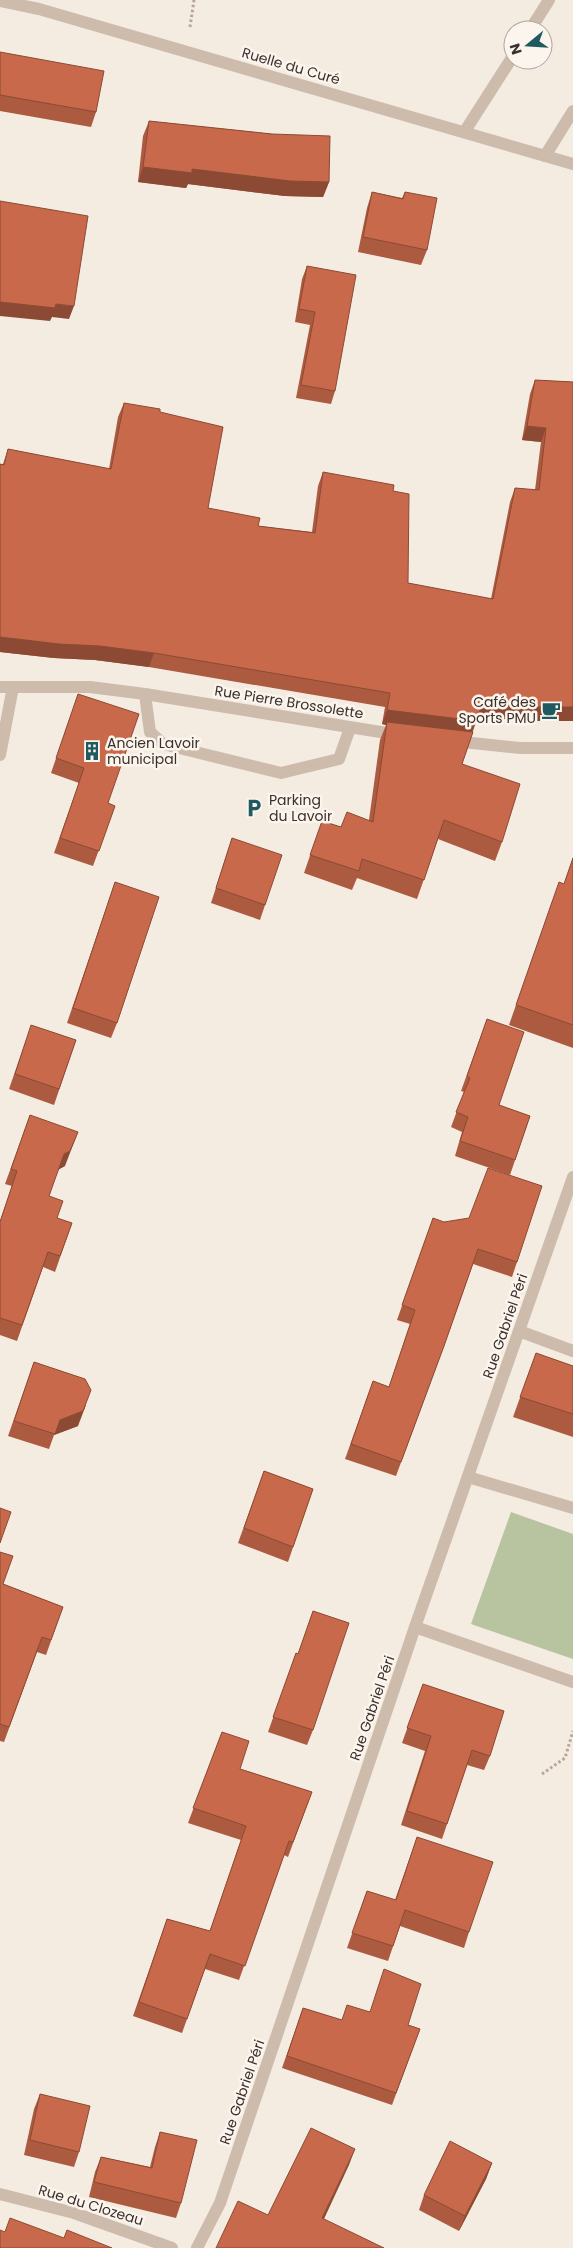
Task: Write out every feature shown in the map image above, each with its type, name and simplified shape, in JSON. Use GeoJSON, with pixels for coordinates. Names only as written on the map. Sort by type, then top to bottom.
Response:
{"type":"FeatureCollection","features":[{"type":"Feature","properties":{"kind":"street"},"geometry":{"type":"LineString","coordinates":[[536,20],[548,0]]}},
{"type":"Feature","properties":{"kind":"street","name":"Ruelle du Curé"},"geometry":{"type":"LineString","coordinates":[[0,1],[39,9],[465,131],[573,164]]}},
{"type":"Feature","properties":{"kind":"street"},"geometry":{"type":"LineString","coordinates":[[465,131],[504,70]]}},
{"type":"Feature","properties":{"kind":"street"},"geometry":{"type":"LineString","coordinates":[[544,156],[573,111]]}},
{"type":"Feature","properties":{"kind":"street"},"geometry":{"type":"LineString","coordinates":[[0,755],[6,687]]}},
{"type":"Feature","properties":{"kind":"street","name":"Rue Pierre Brossolette"},"geometry":{"type":"LineString","coordinates":[[6,687],[90,687],[414,737]]}},
{"type":"Feature","properties":{"kind":"street"},"geometry":{"type":"LineString","coordinates":[[145,694],[150,732],[163,744],[281,773],[339,759],[350,728]]}},
{"type":"Feature","properties":{"kind":"street"},"geometry":{"type":"LineString","coordinates":[[443,740],[520,748],[573,748]]}},
{"type":"Feature","properties":{"kind":"street","name":"Rue Gabriel Péri"},"geometry":{"type":"LineString","coordinates":[[197,2248],[220,2203],[416,1627],[573,1177]]}},
{"type":"Feature","properties":{"kind":"street"},"geometry":{"type":"LineString","coordinates":[[519,1332],[573,1351]]}},
{"type":"Feature","properties":{"kind":"street"},"geometry":{"type":"LineString","coordinates":[[468,1477],[573,1508]]}},
{"type":"Feature","properties":{"kind":"street"},"geometry":{"type":"LineString","coordinates":[[416,1627],[573,1682]]}},
{"type":"Feature","properties":{"kind":"street","name":"Rue du Clozeau"},"geometry":{"type":"LineString","coordinates":[[0,2194],[74,2213],[172,2248]]}},
{"type":"Feature","properties":{"kind":"path"},"geometry":{"type":"LineString","coordinates":[[542,1774],[565,1758],[573,1731]]}},
{"type":"Feature","properties":{"kind":"green space"},"geometry":{"type":"Polygon","coordinates":[[[511,1512],[573,1534],[573,1659],[471,1624],[511,1512]]]}},
{"type":"Feature","properties":{"kind":"building"},"geometry":{"type":"Polygon","coordinates":[[[0,52],[104,71],[96,112],[0,95],[0,52]]]}},
{"type":"Feature","properties":{"kind":"building"},"geometry":{"type":"Polygon","coordinates":[[[149,121],[272,134],[330,136],[329,182],[290,181],[192,169],[192,173],[143,167],[149,121]]]}},
{"type":"Feature","properties":{"kind":"building"},"geometry":{"type":"Polygon","coordinates":[[[372,192],[403,199],[405,192],[437,198],[427,250],[363,237],[372,192]]]}},
{"type":"Feature","properties":{"kind":"building"},"geometry":{"type":"Polygon","coordinates":[[[0,201],[88,216],[74,306],[56,304],[55,308],[0,302],[0,201]]]}},
{"type":"Feature","properties":{"kind":"building"},"geometry":{"type":"Polygon","coordinates":[[[307,266],[356,275],[335,391],[301,385],[315,312],[299,309],[307,266]]]}},
{"type":"Feature","properties":{"kind":"building"},"geometry":{"type":"Polygon","coordinates":[[[535,380],[573,382],[573,707],[534,707],[483,702],[476,721],[387,710],[390,693],[154,653],[0,637],[0,464],[4,465],[8,449],[111,469],[124,403],[160,409],[160,412],[223,427],[208,508],[260,518],[258,526],[315,533],[323,472],[394,485],[393,491],[409,494],[408,583],[493,599],[515,488],[539,490],[546,428],[527,426],[535,380]]]}},
{"type":"Feature","properties":{"kind":"building"},"geometry":{"type":"Polygon","coordinates":[[[78,694],[139,714],[108,803],[115,806],[99,851],[60,838],[84,768],[56,758],[78,694]]]}},
{"type":"Feature","properties":{"kind":"building"},"geometry":{"type":"Polygon","coordinates":[[[387,722],[473,732],[462,764],[520,784],[502,842],[444,820],[424,880],[362,859],[359,871],[310,855],[322,821],[341,827],[347,812],[373,822],[387,722]]]}},
{"type":"Feature","properties":{"kind":"building"},"geometry":{"type":"Polygon","coordinates":[[[232,838],[282,855],[265,905],[216,888],[232,838]]]}},
{"type":"Feature","properties":{"kind":"building"},"geometry":{"type":"Polygon","coordinates":[[[573,858],[573,1025],[516,1005],[559,882],[564,884],[573,858]]]}},
{"type":"Feature","properties":{"kind":"building"},"geometry":{"type":"Polygon","coordinates":[[[115,882],[159,897],[117,1023],[73,1008],[115,882]]]}},
{"type":"Feature","properties":{"kind":"building"},"geometry":{"type":"Polygon","coordinates":[[[487,1019],[524,1032],[499,1105],[530,1116],[515,1160],[460,1141],[468,1117],[456,1112],[470,1078],[467,1076],[487,1019]]]}},
{"type":"Feature","properties":{"kind":"building"},"geometry":{"type":"Polygon","coordinates":[[[31,1025],[76,1040],[59,1089],[15,1074],[31,1025]]]}},
{"type":"Feature","properties":{"kind":"building"},"geometry":{"type":"Polygon","coordinates":[[[30,1115],[78,1132],[70,1151],[64,1154],[49,1196],[63,1201],[57,1218],[72,1223],[60,1256],[48,1252],[22,1325],[0,1318],[0,1222],[17,1171],[11,1169],[30,1115]]]}},
{"type":"Feature","properties":{"kind":"building"},"geometry":{"type":"Polygon","coordinates":[[[488,1168],[542,1186],[517,1262],[478,1249],[401,1462],[351,1444],[373,1381],[389,1387],[415,1310],[402,1305],[433,1218],[444,1222],[469,1218],[488,1168]]]}},
{"type":"Feature","properties":{"kind":"building"},"geometry":{"type":"Polygon","coordinates":[[[536,1353],[573,1366],[573,1414],[520,1397],[536,1353]]]}},
{"type":"Feature","properties":{"kind":"building"},"geometry":{"type":"Polygon","coordinates":[[[34,1362],[85,1379],[91,1390],[83,1411],[60,1420],[55,1434],[14,1421],[34,1362]]]}},
{"type":"Feature","properties":{"kind":"building"},"geometry":{"type":"Polygon","coordinates":[[[264,1471],[313,1489],[293,1547],[244,1528],[264,1471]]]}},
{"type":"Feature","properties":{"kind":"building"},"geometry":{"type":"Polygon","coordinates":[[[0,1508],[11,1512],[0,1543],[0,1508]]]}},
{"type":"Feature","properties":{"kind":"building"},"geometry":{"type":"Polygon","coordinates":[[[0,1552],[13,1556],[3,1584],[63,1607],[51,1640],[42,1637],[9,1727],[0,1724],[0,1552]]]}},
{"type":"Feature","properties":{"kind":"building"},"geometry":{"type":"Polygon","coordinates":[[[313,1611],[349,1623],[313,1730],[273,1717],[313,1611]]]}},
{"type":"Feature","properties":{"kind":"building"},"geometry":{"type":"Polygon","coordinates":[[[423,1684],[504,1711],[490,1756],[472,1750],[447,1824],[407,1811],[431,1736],[407,1728],[423,1684]]]}},
{"type":"Feature","properties":{"kind":"building"},"geometry":{"type":"Polygon","coordinates":[[[222,1732],[249,1741],[240,1769],[312,1792],[293,1842],[289,1841],[245,1966],[210,1954],[187,2019],[139,2002],[167,1919],[210,1931],[246,1826],[193,1808],[222,1732]]]}},
{"type":"Feature","properties":{"kind":"building"},"geometry":{"type":"Polygon","coordinates":[[[417,1837],[493,1862],[469,1932],[405,1910],[393,1946],[352,1933],[367,1891],[396,1900],[417,1837]]]}},
{"type":"Feature","properties":{"kind":"building"},"geometry":{"type":"Polygon","coordinates":[[[384,1969],[421,1984],[408,2025],[420,2029],[396,2093],[287,2056],[303,2008],[342,2020],[347,2005],[370,2012],[384,1969]]]}},
{"type":"Feature","properties":{"kind":"building"},"geometry":{"type":"Polygon","coordinates":[[[40,2094],[90,2106],[79,2152],[30,2140],[40,2094]]]}},
{"type":"Feature","properties":{"kind":"building"},"geometry":{"type":"Polygon","coordinates":[[[311,2128],[355,2149],[322,2218],[384,2248],[216,2248],[238,2201],[268,2215],[311,2128]]]}},
{"type":"Feature","properties":{"kind":"building"},"geometry":{"type":"Polygon","coordinates":[[[160,2132],[197,2140],[181,2203],[94,2182],[101,2157],[152,2168],[160,2132]]]}},
{"type":"Feature","properties":{"kind":"building"},"geometry":{"type":"Polygon","coordinates":[[[450,2141],[492,2163],[465,2216],[424,2195],[450,2141]]]}},
{"type":"Feature","properties":{"kind":"building"},"geometry":{"type":"Polygon","coordinates":[[[10,2218],[64,2238],[67,2230],[112,2248],[0,2248],[0,2230],[5,2232],[10,2218]]]}},
{"type":"Feature","properties":{"kind":"place","name":"Café des Sports PMU"},"geometry":{"type":"Point","coordinates":[551,710]}},
{"type":"Feature","properties":{"kind":"place","name":"Ancien Lavoir municipal"},"geometry":{"type":"Point","coordinates":[92,751]}},
{"type":"Feature","properties":{"kind":"place","name":"Parking du Lavoir"},"geometry":{"type":"Point","coordinates":[254,808]}}]}
